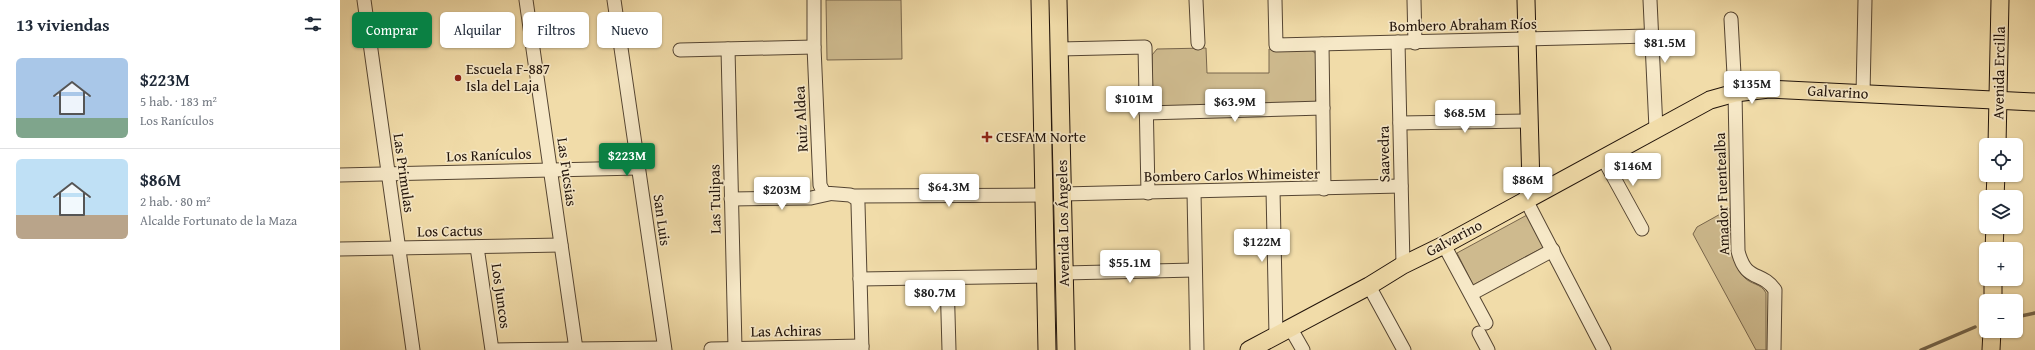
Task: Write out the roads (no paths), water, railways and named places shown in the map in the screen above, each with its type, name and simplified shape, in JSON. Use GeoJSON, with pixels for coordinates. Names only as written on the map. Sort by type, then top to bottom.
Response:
{"type":"FeatureCollection","features":[{"type":"Feature","properties":{"kind":"main road","name":"Avenida Los Ángeles"},"geometry":{"type":"LineString","coordinates":[[1040,0],[1047,350]]}},
{"type":"Feature","properties":{"kind":"main road","name":"Avenida Los Ángeles"},"geometry":{"type":"LineString","coordinates":[[1058,0],[1066,350]]}},
{"type":"Feature","properties":{"kind":"main road"},"geometry":{"type":"LineString","coordinates":[[1526,0],[1531,177],[1530,193],[1526,200]]}},
{"type":"Feature","properties":{"kind":"main road","name":"Avenida Ercilla"},"geometry":{"type":"LineString","coordinates":[[1997,138],[2000,0]]}},
{"type":"Feature","properties":{"kind":"main road","name":"Galvarino"},"geometry":{"type":"LineString","coordinates":[[1249,350],[1369,286],[1403,265],[1444,245],[1696,106],[1735,93],[1769,89],[2035,102]]}},
{"type":"Feature","properties":{"kind":"main road"},"geometry":{"type":"LineString","coordinates":[[1531,177],[1536,189],[1548,188]]}},
{"type":"Feature","properties":{"kind":"main road"},"geometry":{"type":"LineString","coordinates":[[1992,338],[1992,350]]}},
{"type":"Feature","properties":{"kind":"street","name":"Las Primulas"},"geometry":{"type":"LineString","coordinates":[[364,0],[413,350]]}},
{"type":"Feature","properties":{"kind":"street","name":"Las Fucsias"},"geometry":{"type":"LineString","coordinates":[[526,0],[576,349]]}},
{"type":"Feature","properties":{"kind":"street","name":"San Luis"},"geometry":{"type":"LineString","coordinates":[[614,0],[664,349]]}},
{"type":"Feature","properties":{"kind":"street","name":"Ruiz Aldea"},"geometry":{"type":"LineString","coordinates":[[814,0],[814,47],[820,185],[824,193],[829,194]]}},
{"type":"Feature","properties":{"kind":"street"},"geometry":{"type":"LineString","coordinates":[[1196,0],[1198,43]]}},
{"type":"Feature","properties":{"kind":"street","name":"Bombero Abraham Ríos"},"geometry":{"type":"LineString","coordinates":[[1275,0],[1276,45],[1398,42],[1415,43],[1650,36]]}},
{"type":"Feature","properties":{"kind":"street"},"geometry":{"type":"LineString","coordinates":[[1414,0],[1415,43]]}},
{"type":"Feature","properties":{"kind":"street"},"geometry":{"type":"LineString","coordinates":[[1650,0],[1650,36],[1656,129]]}},
{"type":"Feature","properties":{"kind":"street"},"geometry":{"type":"LineString","coordinates":[[1863,94],[1865,0]]}},
{"type":"Feature","properties":{"kind":"street","name":"Amador Fuentealba"},"geometry":{"type":"LineString","coordinates":[[1731,19],[1735,93],[1738,251],[1741,264],[1750,274],[1769,282],[1774,290],[1774,350]]}},
{"type":"Feature","properties":{"kind":"street","name":"Saavedra"},"geometry":{"type":"LineString","coordinates":[[1398,42],[1403,265]]}},
{"type":"Feature","properties":{"kind":"street"},"geometry":{"type":"LineString","coordinates":[[1322,44],[1324,189]]}},
{"type":"Feature","properties":{"kind":"street"},"geometry":{"type":"LineString","coordinates":[[680,50],[814,47]]}},
{"type":"Feature","properties":{"kind":"street"},"geometry":{"type":"LineString","coordinates":[[1060,48],[1145,47],[1148,192]]}},
{"type":"Feature","properties":{"kind":"street","name":"Las Tulipas"},"geometry":{"type":"LineString","coordinates":[[728,48],[735,348]]}},
{"type":"Feature","properties":{"kind":"street"},"geometry":{"type":"LineString","coordinates":[[1146,112],[1323,108]]}},
{"type":"Feature","properties":{"kind":"street"},"geometry":{"type":"LineString","coordinates":[[1400,123],[1530,121]]}},
{"type":"Feature","properties":{"kind":"street"},"geometry":{"type":"LineString","coordinates":[[1603,158],[1642,229]]}},
{"type":"Feature","properties":{"kind":"street","name":"Los Ranículos"},"geometry":{"type":"LineString","coordinates":[[340,175],[638,168]]}},
{"type":"Feature","properties":{"kind":"street","name":"Bombero Carlos Whimeister"},"geometry":{"type":"LineString","coordinates":[[1063,194],[1401,186]]}},
{"type":"Feature","properties":{"kind":"street"},"geometry":{"type":"LineString","coordinates":[[1273,190],[1284,332],[1303,350]]}},
{"type":"Feature","properties":{"kind":"street"},"geometry":{"type":"LineString","coordinates":[[1194,192],[1197,350]]}},
{"type":"Feature","properties":{"kind":"street"},"geometry":{"type":"LineString","coordinates":[[731,199],[811,198],[829,194],[854,196],[1044,195]]}},
{"type":"Feature","properties":{"kind":"street"},"geometry":{"type":"LineString","coordinates":[[854,196],[858,204],[862,348]]}},
{"type":"Feature","properties":{"kind":"street"},"geometry":{"type":"LineString","coordinates":[[1526,200],[1604,350]]}},
{"type":"Feature","properties":{"kind":"street","name":"Los Cactus"},"geometry":{"type":"LineString","coordinates":[[340,249],[561,245]]}},
{"type":"Feature","properties":{"kind":"street"},"geometry":{"type":"LineString","coordinates":[[1444,245],[1471,294],[1483,328],[1488,350]]}},
{"type":"Feature","properties":{"kind":"street","name":"Los Juncos"},"geometry":{"type":"LineString","coordinates":[[477,247],[492,350]]}},
{"type":"Feature","properties":{"kind":"street"},"geometry":{"type":"LineString","coordinates":[[1471,294],[1553,250]]}},
{"type":"Feature","properties":{"kind":"street"},"geometry":{"type":"LineString","coordinates":[[1064,273],[1195,270]]}},
{"type":"Feature","properties":{"kind":"street"},"geometry":{"type":"LineString","coordinates":[[860,280],[1046,276]]}},
{"type":"Feature","properties":{"kind":"street"},"geometry":{"type":"LineString","coordinates":[[947,278],[949,350]]}},
{"type":"Feature","properties":{"kind":"street"},"geometry":{"type":"LineString","coordinates":[[1369,286],[1404,350]]}},
{"type":"Feature","properties":{"kind":"street","name":"Las Achiras"},"geometry":{"type":"LineString","coordinates":[[711,349],[862,348]]}},
{"type":"Feature","properties":{"kind":"street"},"geometry":{"type":"LineString","coordinates":[[492,350],[664,349]]}},
{"type":"Feature","properties":{"kind":"waterway"},"geometry":{"type":"LineString","coordinates":[[2023,316],[2035,313]]}},
{"type":"Feature","properties":{"kind":"waterway"},"geometry":{"type":"LineString","coordinates":[[1921,350],[1975,327]]}},
{"type":"Feature","properties":{"kind":"place","name":"Escuela F-887 Isla del Laja"},"geometry":{"type":"Point","coordinates":[458,78]}},
{"type":"Feature","properties":{"kind":"place","name":"CESFAM Norte"},"geometry":{"type":"Point","coordinates":[987,137]}}]}
